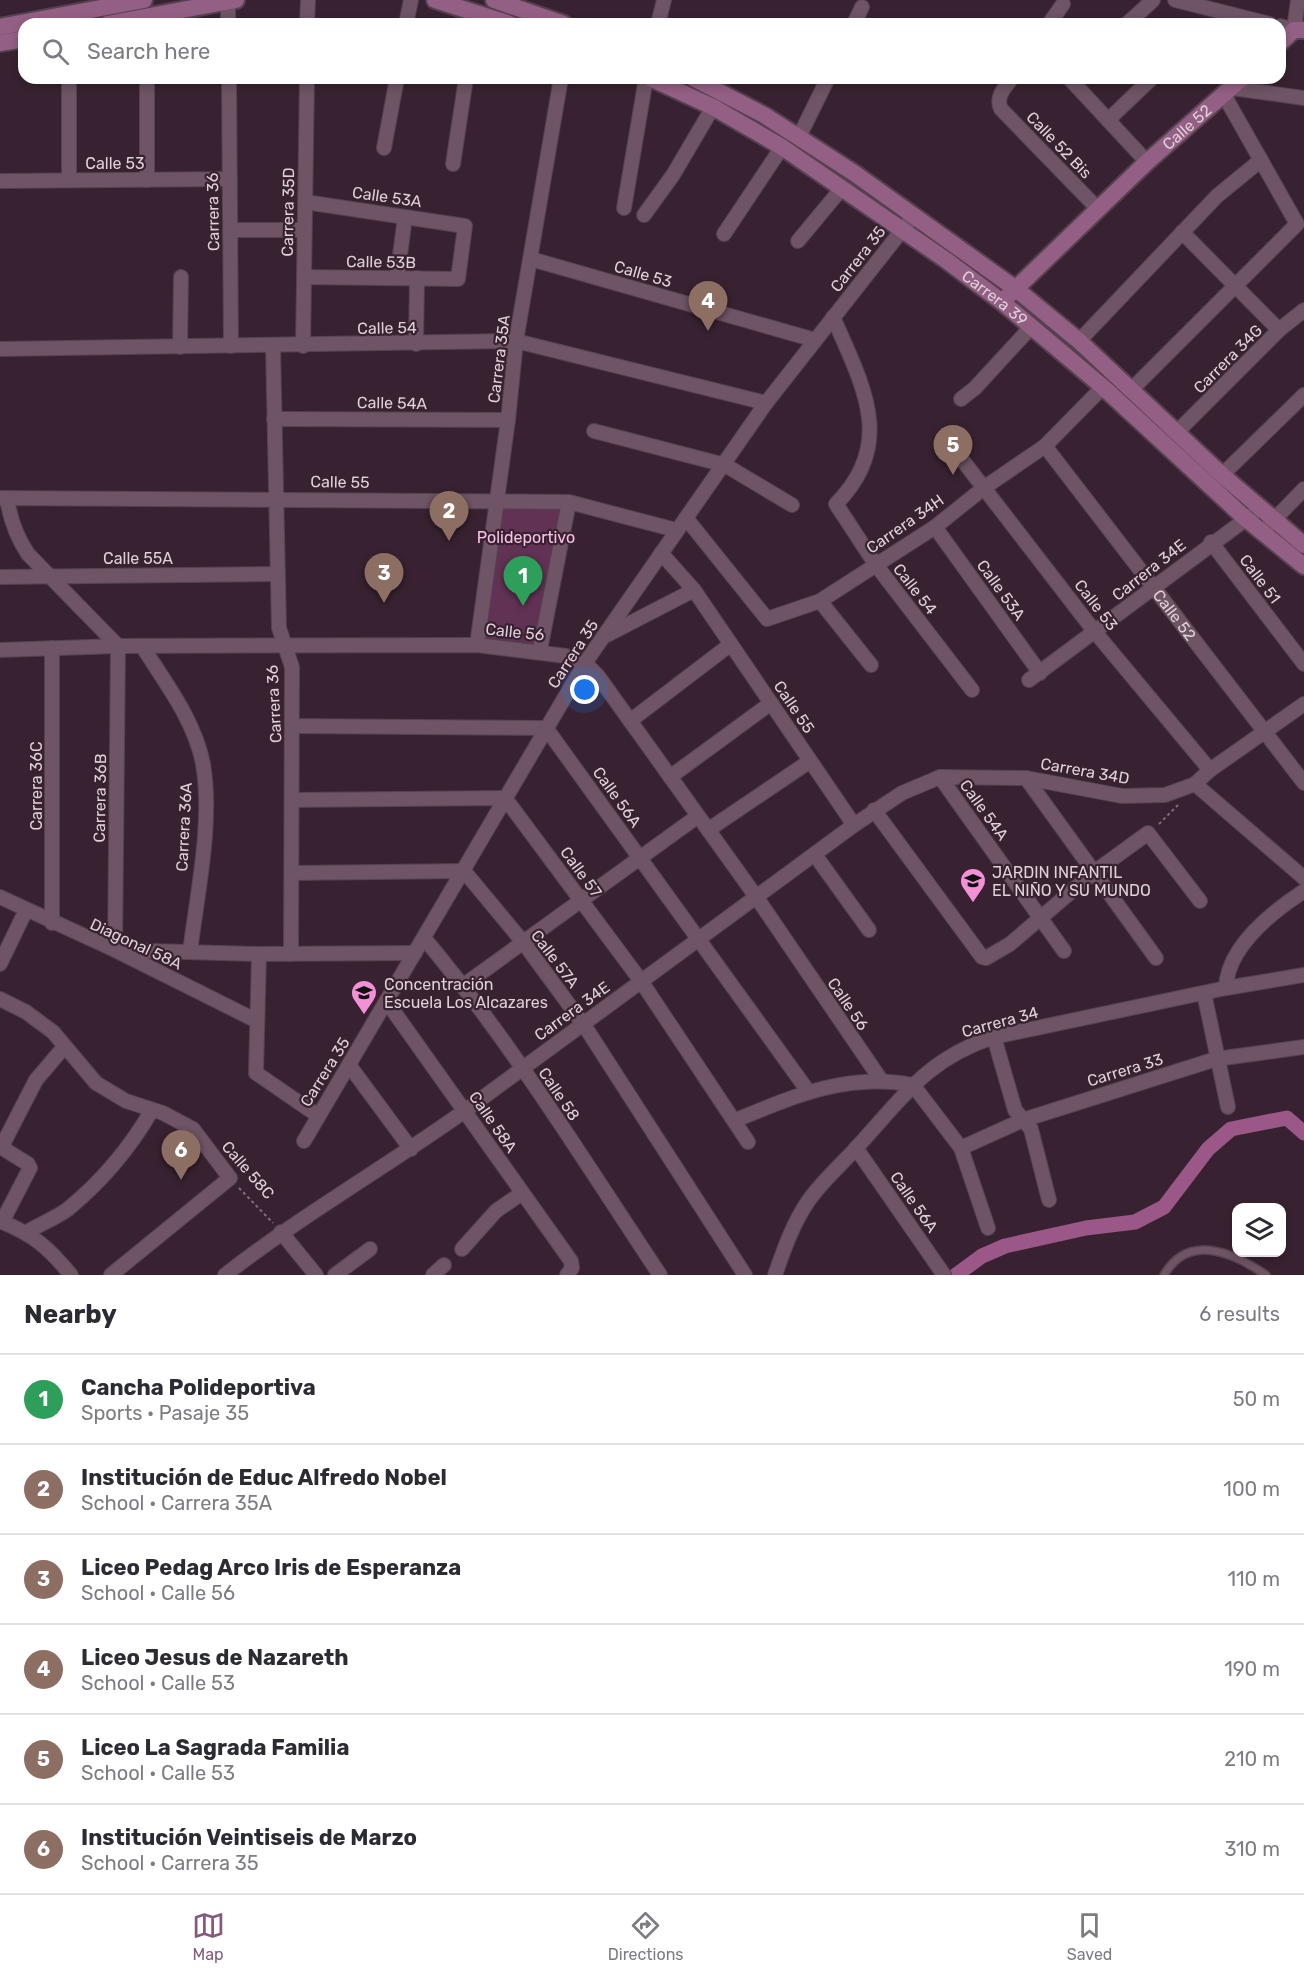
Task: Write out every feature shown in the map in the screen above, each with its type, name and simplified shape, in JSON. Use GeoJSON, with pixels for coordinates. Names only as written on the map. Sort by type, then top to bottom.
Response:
{"type":"FeatureCollection","features":[{"type":"Feature","properties":{"kind":"main road"},"geometry":{"type":"LineString","coordinates":[[435,0],[474,18]]}},
{"type":"Feature","properties":{"kind":"main road"},"geometry":{"type":"LineString","coordinates":[[494,0],[513,3],[549,18]]}},
{"type":"Feature","properties":{"kind":"main road"},"geometry":{"type":"LineString","coordinates":[[101,18],[146,14],[232,1]]}},
{"type":"Feature","properties":{"kind":"main road"},"geometry":{"type":"LineString","coordinates":[[130,18],[146,14]]}},
{"type":"Feature","properties":{"kind":"main road"},"geometry":{"type":"LineString","coordinates":[[0,27],[18,25]]}},
{"type":"Feature","properties":{"kind":"main road"},"geometry":{"type":"LineString","coordinates":[[0,43],[18,40]]}},
{"type":"Feature","properties":{"kind":"main road","name":"Carrera 39"},"geometry":{"type":"LineString","coordinates":[[662,84],[713,106],[782,147],[902,230],[1032,326],[1103,387],[1245,518],[1268,526],[1304,545]]}},
{"type":"Feature","properties":{"kind":"main road","name":"Carrera 39"},"geometry":{"type":"LineString","coordinates":[[704,84],[756,111],[799,138],[914,215],[1016,289],[1079,341],[1176,433],[1261,508],[1268,526],[1304,566]]}},
{"type":"Feature","properties":{"kind":"main road","name":"Calle 52"},"geometry":{"type":"LineString","coordinates":[[1002,302],[1146,162],[1233,87]]}},
{"type":"Feature","properties":{"kind":"street"},"geometry":{"type":"LineString","coordinates":[[307,18],[308,0]]}},
{"type":"Feature","properties":{"kind":"street"},"geometry":{"type":"LineString","coordinates":[[407,18],[411,0]]}},
{"type":"Feature","properties":{"kind":"street"},"geometry":{"type":"LineString","coordinates":[[660,18],[664,0]]}},
{"type":"Feature","properties":{"kind":"street"},"geometry":{"type":"LineString","coordinates":[[1134,18],[1153,0]]}},
{"type":"Feature","properties":{"kind":"street"},"geometry":{"type":"LineString","coordinates":[[1175,0],[1243,18]]}},
{"type":"Feature","properties":{"kind":"street"},"geometry":{"type":"LineString","coordinates":[[1223,0],[1230,15]]}},
{"type":"Feature","properties":{"kind":"street"},"geometry":{"type":"LineString","coordinates":[[1293,29],[1298,0]]}},
{"type":"Feature","properties":{"kind":"street"},"geometry":{"type":"LineString","coordinates":[[229,18],[232,1]]}},
{"type":"Feature","properties":{"kind":"street"},"geometry":{"type":"LineString","coordinates":[[1053,18],[1063,4]]}},
{"type":"Feature","properties":{"kind":"street"},"geometry":{"type":"LineString","coordinates":[[857,18],[862,7]]}},
{"type":"Feature","properties":{"kind":"street"},"geometry":{"type":"LineString","coordinates":[[69,84],[69,180]]}},
{"type":"Feature","properties":{"kind":"street"},"geometry":{"type":"LineString","coordinates":[[147,84],[147,180]]}},
{"type":"Feature","properties":{"kind":"street","name":"Carrera 36"},"geometry":{"type":"LineString","coordinates":[[229,84],[231,346]]}},
{"type":"Feature","properties":{"kind":"street","name":"Carrera 35D"},"geometry":{"type":"LineString","coordinates":[[303,346],[307,84]]}},
{"type":"Feature","properties":{"kind":"street"},"geometry":{"type":"LineString","coordinates":[[384,148],[396,84]]}},
{"type":"Feature","properties":{"kind":"street"},"geometry":{"type":"LineString","coordinates":[[453,164],[465,84]]}},
{"type":"Feature","properties":{"kind":"street","name":"Carrera 35A"},"geometry":{"type":"LineString","coordinates":[[477,645],[495,500],[508,420],[516,341],[560,84]]}},
{"type":"Feature","properties":{"kind":"street"},"geometry":{"type":"LineString","coordinates":[[624,208],[647,84]]}},
{"type":"Feature","properties":{"kind":"street"},"geometry":{"type":"LineString","coordinates":[[799,138],[825,84]]}},
{"type":"Feature","properties":{"kind":"street","name":"Calle 52 Bis"},"geometry":{"type":"LineString","coordinates":[[1008,84],[999,96],[998,103],[1098,209]]}},
{"type":"Feature","properties":{"kind":"street"},"geometry":{"type":"LineString","coordinates":[[1075,84],[1146,162]]}},
{"type":"Feature","properties":{"kind":"street"},"geometry":{"type":"LineString","coordinates":[[1108,120],[1146,84]]}},
{"type":"Feature","properties":{"kind":"street"},"geometry":{"type":"LineString","coordinates":[[1132,389],[1297,224],[1261,160],[1233,87],[1304,98]]}},
{"type":"Feature","properties":{"kind":"street"},"geometry":{"type":"LineString","coordinates":[[644,215],[673,175],[713,106]]}},
{"type":"Feature","properties":{"kind":"street"},"geometry":{"type":"LineString","coordinates":[[724,234],[782,147]]}},
{"type":"Feature","properties":{"kind":"street"},"geometry":{"type":"LineString","coordinates":[[1079,341],[1217,196],[1261,160]]}},
{"type":"Feature","properties":{"kind":"street","name":"Calle 53"},"geometry":{"type":"LineString","coordinates":[[0,181],[230,179]]}},
{"type":"Feature","properties":{"kind":"street"},"geometry":{"type":"LineString","coordinates":[[798,241],[842,188]]}},
{"type":"Feature","properties":{"kind":"street","name":"Calle 53A"},"geometry":{"type":"LineString","coordinates":[[305,202],[465,226],[458,279]]}},
{"type":"Feature","properties":{"kind":"street","name":"Carrera 35"},"geometry":{"type":"LineString","coordinates":[[304,1141],[317,1115],[350,1065],[585,663],[766,403],[914,215]]}},
{"type":"Feature","properties":{"kind":"street"},"geometry":{"type":"LineString","coordinates":[[397,278],[405,217]]}},
{"type":"Feature","properties":{"kind":"street"},"geometry":{"type":"LineString","coordinates":[[230,230],[304,230]]}},
{"type":"Feature","properties":{"kind":"street"},"geometry":{"type":"LineString","coordinates":[[1182,232],[1279,330]]}},
{"type":"Feature","properties":{"kind":"street","name":"Calle 53"},"geometry":{"type":"LineString","coordinates":[[531,259],[815,340]]}},
{"type":"Feature","properties":{"kind":"street"},"geometry":{"type":"LineString","coordinates":[[180,347],[181,277]]}},
{"type":"Feature","properties":{"kind":"street","name":"Calle 53B"},"geometry":{"type":"LineString","coordinates":[[304,277],[458,279]]}},
{"type":"Feature","properties":{"kind":"street"},"geometry":{"type":"LineString","coordinates":[[416,344],[417,278]]}},
{"type":"Feature","properties":{"kind":"street","name":"Carrera 34G"},"geometry":{"type":"LineString","coordinates":[[1176,433],[1279,330],[1304,310]]}},
{"type":"Feature","properties":{"kind":"street","name":"Calle 54"},"geometry":{"type":"LineString","coordinates":[[832,317],[868,403],[869,444],[866,461],[859,477],[836,504],[876,565],[972,690]]}},
{"type":"Feature","properties":{"kind":"street"},"geometry":{"type":"LineString","coordinates":[[961,399],[975,388],[1032,326]]}},
{"type":"Feature","properties":{"kind":"street","name":"Calle 54"},"geometry":{"type":"LineString","coordinates":[[0,349],[516,341],[766,403]]}},
{"type":"Feature","properties":{"kind":"street","name":"Carrera 36"},"geometry":{"type":"LineString","coordinates":[[273,346],[276,573],[279,628],[292,667],[291,954]]}},
{"type":"Feature","properties":{"kind":"street","name":"Carrera 34H"},"geometry":{"type":"LineString","coordinates":[[686,518],[767,619],[819,601],[935,527],[985,487],[1045,446],[1103,387]]}},
{"type":"Feature","properties":{"kind":"street"},"geometry":{"type":"LineString","coordinates":[[1222,475],[1304,395]]}},
{"type":"Feature","properties":{"kind":"street","name":"Calle 54A"},"geometry":{"type":"LineString","coordinates":[[274,419],[508,420]]}},
{"type":"Feature","properties":{"kind":"street"},"geometry":{"type":"LineString","coordinates":[[594,431],[725,465],[792,505]]}},
{"type":"Feature","properties":{"kind":"street","name":"Calle 52"},"geometry":{"type":"LineString","coordinates":[[1045,446],[1304,783]]}},
{"type":"Feature","properties":{"kind":"street","name":"Calle 53"},"geometry":{"type":"LineString","coordinates":[[960,457],[1095,632],[1210,770]]}},
{"type":"Feature","properties":{"kind":"street"},"geometry":{"type":"LineString","coordinates":[[1268,526],[1304,489]]}},
{"type":"Feature","properties":{"kind":"street"},"geometry":{"type":"LineString","coordinates":[[4,498],[17,538],[47,575],[118,646]]}},
{"type":"Feature","properties":{"kind":"street","name":"Calle 55"},"geometry":{"type":"LineString","coordinates":[[4,498],[275,498],[569,502],[676,530]]}},
{"type":"Feature","properties":{"kind":"street"},"geometry":{"type":"LineString","coordinates":[[540,650],[569,502]]}},
{"type":"Feature","properties":{"kind":"street","name":"Carrera 34E"},"geometry":{"type":"LineString","coordinates":[[1035,676],[1211,542],[1261,508]]}},
{"type":"Feature","properties":{"kind":"street","name":"Calle 53A"},"geometry":{"type":"LineString","coordinates":[[935,527],[1035,676]]}},
{"type":"Feature","properties":{"kind":"street","name":"Calle 51"},"geometry":{"type":"LineString","coordinates":[[1211,542],[1304,664]]}},
{"type":"Feature","properties":{"kind":"street","name":"Calle 55"},"geometry":{"type":"LineString","coordinates":[[661,553],[694,590],[854,825]]}},
{"type":"Feature","properties":{"kind":"street","name":"Calle 55A"},"geometry":{"type":"LineString","coordinates":[[0,577],[276,573]]}},
{"type":"Feature","properties":{"kind":"street"},"geometry":{"type":"LineString","coordinates":[[605,636],[694,590]]}},
{"type":"Feature","properties":{"kind":"street"},"geometry":{"type":"LineString","coordinates":[[819,601],[871,666]]}},
{"type":"Feature","properties":{"kind":"street"},"geometry":{"type":"LineString","coordinates":[[630,721],[731,644]]}},
{"type":"Feature","properties":{"kind":"street","name":"Calle 56"},"geometry":{"type":"LineString","coordinates":[[0,650],[118,646],[477,645],[540,650],[585,663],[630,721],[757,898],[881,1080]]}},
{"type":"Feature","properties":{"kind":"street","name":"Carrera 36B"},"geometry":{"type":"LineString","coordinates":[[115,950],[118,646]]}},
{"type":"Feature","properties":{"kind":"street","name":"Carrera 36A"},"geometry":{"type":"LineString","coordinates":[[142,646],[176,700],[193,733],[203,764],[205,800],[203,835],[190,952]]}},
{"type":"Feature","properties":{"kind":"street","name":"Carrera 36C"},"geometry":{"type":"LineString","coordinates":[[52,648],[52,923]]}},
{"type":"Feature","properties":{"kind":"street"},"geometry":{"type":"LineString","coordinates":[[670,777],[771,703]]}},
{"type":"Feature","properties":{"kind":"street","name":"Carrera 34D"},"geometry":{"type":"LineString","coordinates":[[940,777],[1026,778],[1122,796],[1165,795],[1195,784],[1264,730],[1304,704]]}},
{"type":"Feature","properties":{"kind":"street"},"geometry":{"type":"LineString","coordinates":[[293,726],[546,728]]}},
{"type":"Feature","properties":{"kind":"street","name":"Calle 56A"},"geometry":{"type":"LineString","coordinates":[[546,728],[808,1090]]}},
{"type":"Feature","properties":{"kind":"street"},"geometry":{"type":"LineString","coordinates":[[708,830],[810,761]]}},
{"type":"Feature","properties":{"kind":"street","name":"Calle 54A"},"geometry":{"type":"LineString","coordinates":[[940,777],[1064,951]]}},
{"type":"Feature","properties":{"kind":"street","name":"Carrera 34E"},"geometry":{"type":"LineString","coordinates":[[225,1275],[281,1232],[411,1149],[466,1110],[874,810],[923,782],[940,777]]}},
{"type":"Feature","properties":{"kind":"street"},"geometry":{"type":"LineString","coordinates":[[1026,778],[1156,958]]}},
{"type":"Feature","properties":{"kind":"street"},"geometry":{"type":"LineString","coordinates":[[1195,784],[1304,878]]}},
{"type":"Feature","properties":{"kind":"street"},"geometry":{"type":"LineString","coordinates":[[293,800],[505,798]]}},
{"type":"Feature","properties":{"kind":"street","name":"Calle 57"},"geometry":{"type":"LineString","coordinates":[[505,798],[641,981],[736,1120],[748,1142]]}},
{"type":"Feature","properties":{"kind":"street"},"geometry":{"type":"LineString","coordinates":[[874,810],[977,955],[986,958],[1010,944],[1093,873],[1148,833],[1200,901]]}},
{"type":"Feature","properties":{"kind":"street"},"geometry":{"type":"LineString","coordinates":[[464,985],[698,816]]}},
{"type":"Feature","properties":{"kind":"street"},"geometry":{"type":"LineString","coordinates":[[815,855],[869,930]]}},
{"type":"Feature","properties":{"kind":"street"},"geometry":{"type":"LineString","coordinates":[[293,873],[464,871]]}},
{"type":"Feature","properties":{"kind":"street","name":"Calle 57A"},"geometry":{"type":"LineString","coordinates":[[464,871],[523,942],[584,1025],[745,1275]]}},
{"type":"Feature","properties":{"kind":"street"},"geometry":{"type":"LineString","coordinates":[[1226,988],[1229,969],[1251,936],[1271,915],[1304,891]]}},
{"type":"Feature","properties":{"kind":"street","name":"Diagonal 58A"},"geometry":{"type":"LineString","coordinates":[[0,897],[52,923],[115,950],[257,1022]]}},
{"type":"Feature","properties":{"kind":"street"},"geometry":{"type":"LineString","coordinates":[[0,964],[26,910]]}},
{"type":"Feature","properties":{"kind":"street","name":"Calle 58"},"geometry":{"type":"LineString","coordinates":[[424,938],[464,985],[660,1275]]}},
{"type":"Feature","properties":{"kind":"street"},"geometry":{"type":"LineString","coordinates":[[115,950],[259,954],[415,953]]}},
{"type":"Feature","properties":{"kind":"street"},"geometry":{"type":"LineString","coordinates":[[259,954],[256,1073],[317,1115]]}},
{"type":"Feature","properties":{"kind":"street","name":"Carrera 34"},"geometry":{"type":"LineString","coordinates":[[775,1275],[785,1246],[809,1200],[913,1085],[946,1057],[965,1046],[994,1037],[1226,988],[1304,975]]}},
{"type":"Feature","properties":{"kind":"street"},"geometry":{"type":"LineString","coordinates":[[1204,993],[1216,1059],[1228,1107]]}},
{"type":"Feature","properties":{"kind":"street","name":"Calle 58C"},"geometry":{"type":"LineString","coordinates":[[0,999],[26,1012],[53,1032],[96,1083],[126,1101],[152,1110],[192,1130],[230,1178]]}},
{"type":"Feature","properties":{"kind":"street","name":"Calle 58A"},"geometry":{"type":"LineString","coordinates":[[387,1002],[466,1110],[571,1261],[572,1268],[567,1275]]}},
{"type":"Feature","properties":{"kind":"street"},"geometry":{"type":"LineString","coordinates":[[994,1037],[1016,1110],[1030,1129],[1049,1200]]}},
{"type":"Feature","properties":{"kind":"street"},"geometry":{"type":"LineString","coordinates":[[64,1047],[36,1080],[4,1142],[4,1149],[28,1164],[30,1168],[1,1222],[27,1232],[55,1254],[71,1275]]}},
{"type":"Feature","properties":{"kind":"street","name":"Carrera 33"},"geometry":{"type":"LineString","coordinates":[[962,1148],[1023,1120],[1216,1059],[1304,1047]]}},
{"type":"Feature","properties":{"kind":"street"},"geometry":{"type":"LineString","coordinates":[[350,1065],[411,1149]]}},
{"type":"Feature","properties":{"kind":"street"},"geometry":{"type":"LineString","coordinates":[[736,1120],[808,1090],[881,1080],[913,1085],[962,1148],[988,1228]]}},
{"type":"Feature","properties":{"kind":"street"},"geometry":{"type":"LineString","coordinates":[[27,1232],[67,1209],[96,1181],[136,1137],[152,1110]]}},
{"type":"Feature","properties":{"kind":"street","name":"Calle 56A"},"geometry":{"type":"LineString","coordinates":[[856,1148],[943,1273]]}},
{"type":"Feature","properties":{"kind":"street"},"geometry":{"type":"LineString","coordinates":[[111,1275],[230,1178]]}},
{"type":"Feature","properties":{"kind":"street"},"geometry":{"type":"LineString","coordinates":[[462,1249],[495,1211],[522,1193]]}},
{"type":"Feature","properties":{"kind":"street"},"geometry":{"type":"LineString","coordinates":[[281,1232],[316,1275]]}},
{"type":"Feature","properties":{"kind":"street"},"geometry":{"type":"LineString","coordinates":[[335,1275],[370,1249]]}},
{"type":"Feature","properties":{"kind":"street"},"geometry":{"type":"LineString","coordinates":[[433,1275],[444,1265]]}},
{"type":"Feature","properties":{"kind":"lane"},"geometry":{"type":"LineString","coordinates":[[1164,1275],[1178,1256],[1201,1250],[1225,1252],[1266,1275]]}},
{"type":"Feature","properties":{"kind":"path"},"geometry":{"type":"LineString","coordinates":[[1148,833],[1168,818],[1195,784]]}},
{"type":"Feature","properties":{"kind":"path","name":"Calle 58C"},"geometry":{"type":"LineString","coordinates":[[230,1178],[281,1232]]}},
{"type":"Feature","properties":{"kind":"green space","name":"Polideportivo"},"geometry":{"type":"Polygon","coordinates":[[[495,500],[569,502],[540,650],[477,645],[495,500]]]}},
{"type":"Feature","properties":{"kind":"waterway"},"geometry":{"type":"LineString","coordinates":[[956,1275],[982,1256],[1005,1246],[1086,1228],[1135,1222],[1164,1207],[1208,1149],[1231,1129],[1287,1118],[1304,1133]]}},
{"type":"Feature","properties":{"kind":"place","name":"Liceo Jesus de Nazareth"},"geometry":{"type":"Point","coordinates":[708,331]}},
{"type":"Feature","properties":{"kind":"place","name":"Liceo La Sagrada Familia"},"geometry":{"type":"Point","coordinates":[953,475]}},
{"type":"Feature","properties":{"kind":"place","name":"Institución de Educ Alfredo Nobel"},"geometry":{"type":"Point","coordinates":[449,541]}},
{"type":"Feature","properties":{"kind":"place","name":"Liceo Pedag Arco Iris de Esperanza"},"geometry":{"type":"Point","coordinates":[384,603]}},
{"type":"Feature","properties":{"kind":"place","name":"Cancha Polideportiva"},"geometry":{"type":"Point","coordinates":[523,606]}},
{"type":"Feature","properties":{"kind":"place","name":"JARDIN INFANTIL EL NIÑO Y SU MUNDO"},"geometry":{"type":"Point","coordinates":[973,904]}},
{"type":"Feature","properties":{"kind":"place","name":"Concentración Escuela Los Alcazares"},"geometry":{"type":"Point","coordinates":[364,1016]}},
{"type":"Feature","properties":{"kind":"place","name":"Institución Veintiseis de Marzo"},"geometry":{"type":"Point","coordinates":[181,1180]}}]}
